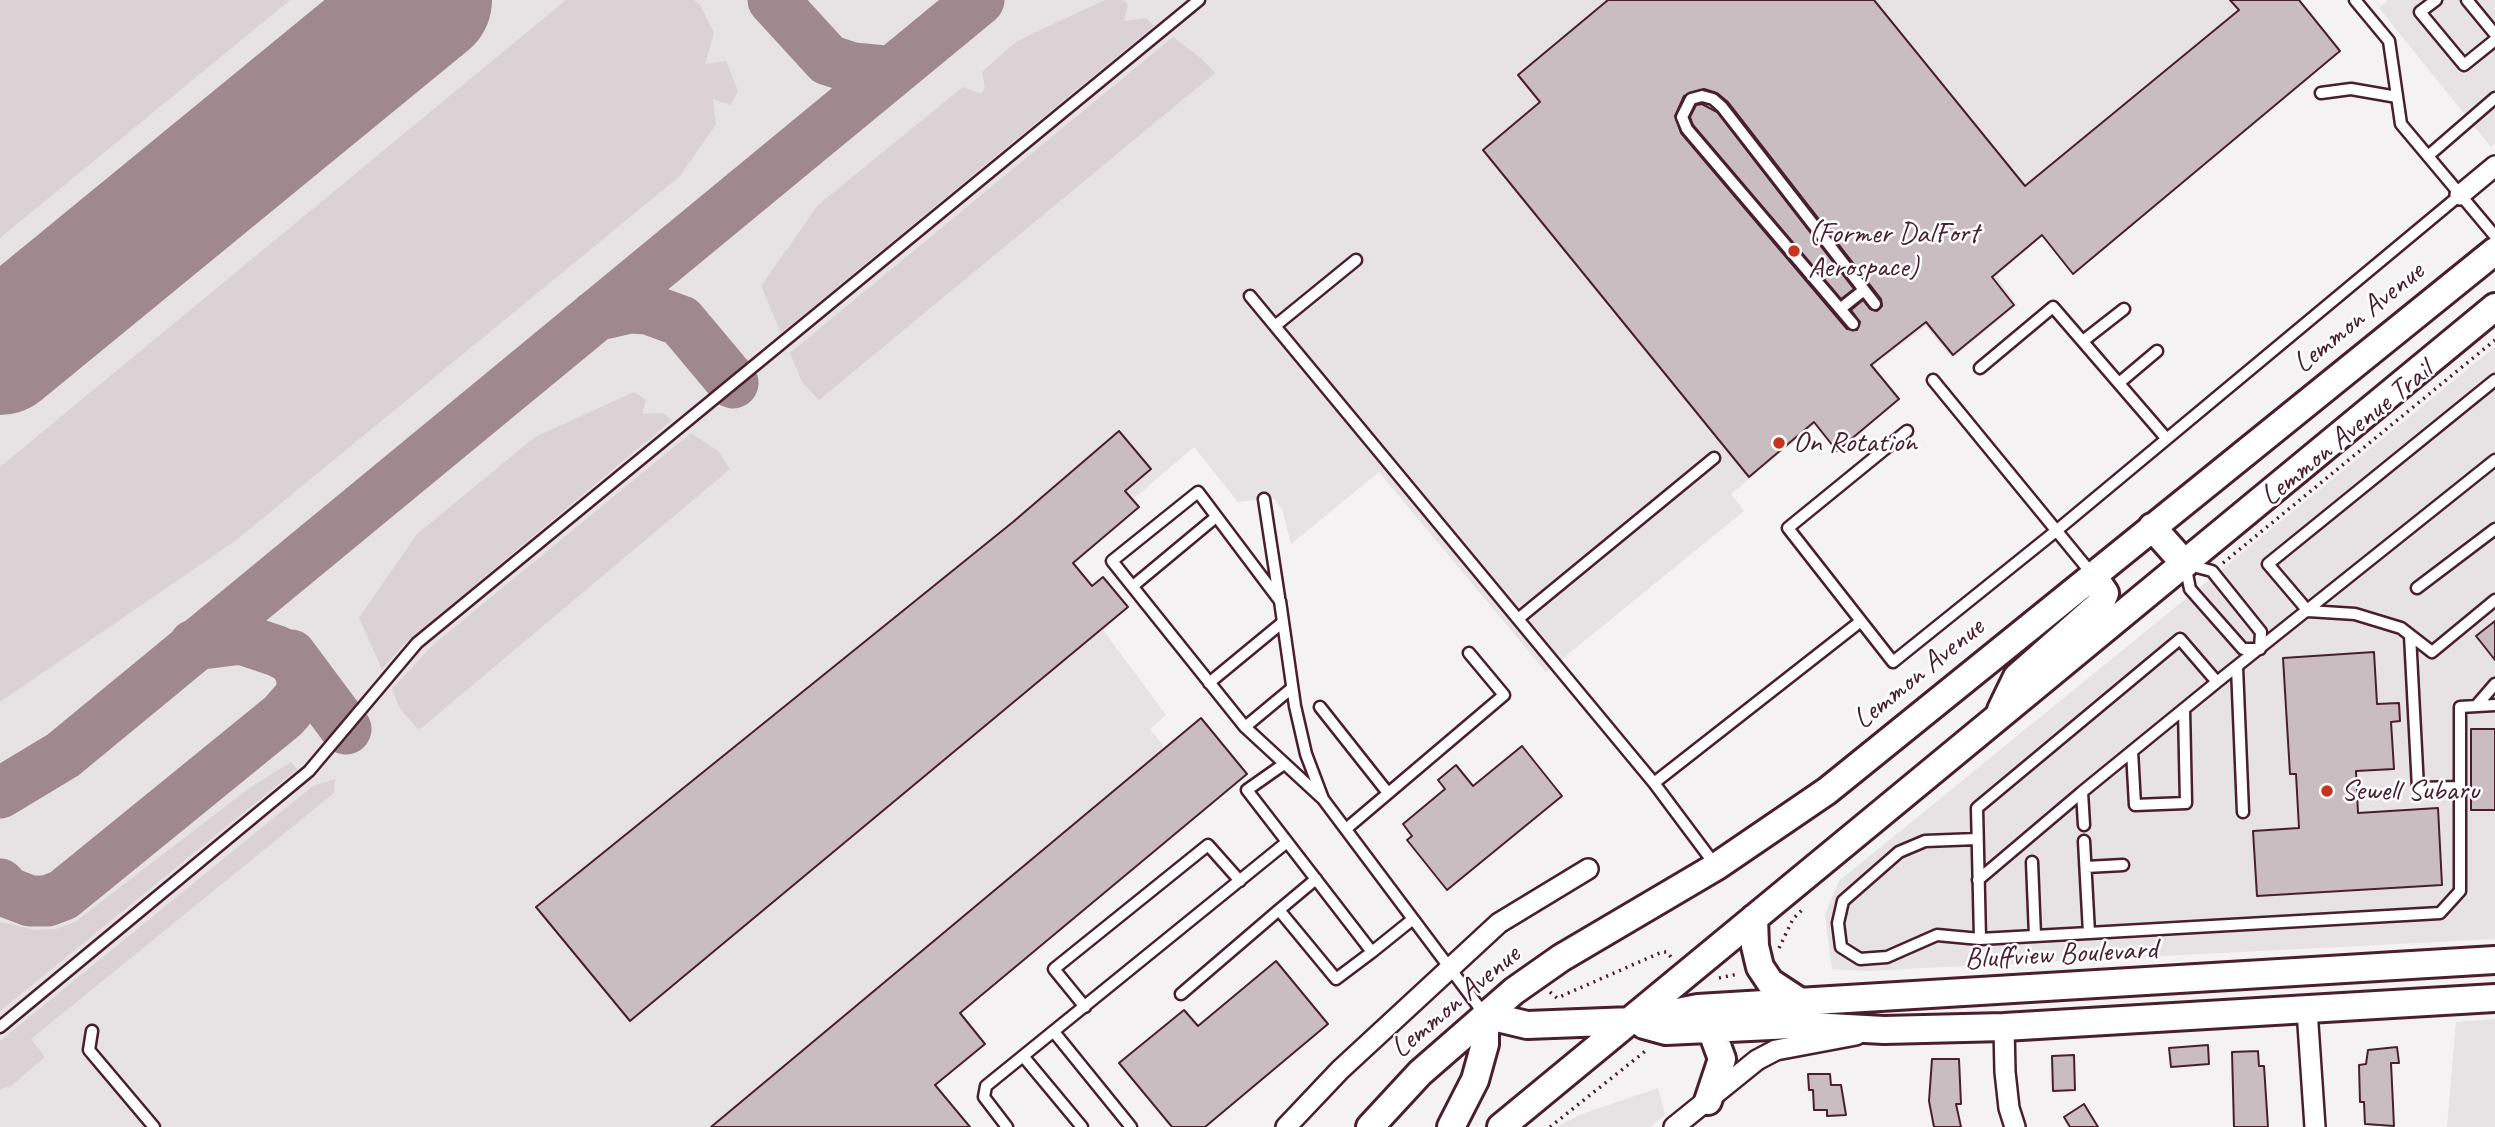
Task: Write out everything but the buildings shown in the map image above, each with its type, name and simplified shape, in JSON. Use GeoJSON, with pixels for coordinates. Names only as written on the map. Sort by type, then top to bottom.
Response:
{"type":"FeatureCollection","features":[{"type":"Feature","properties":{"kind":"main road","name":"Lemmon Avenue"},"geometry":{"type":"LineString","coordinates":[[1370,1127],[1420,1073],[1485,1015],[1561,958],[1717,866],[1827,791],[2495,251]]}},
{"type":"Feature","properties":{"kind":"main road"},"geometry":{"type":"LineString","coordinates":[[1501,1127],[2495,307]]}},
{"type":"Feature","properties":{"kind":"main road"},"geometry":{"type":"LineString","coordinates":[[2152,527],[2185,564]]}},
{"type":"Feature","properties":{"kind":"main road"},"geometry":{"type":"LineString","coordinates":[[1998,718],[2017,677],[2100,604],[2105,593],[2094,577]]}},
{"type":"Feature","properties":{"kind":"main road"},"geometry":{"type":"LineString","coordinates":[[1754,918],[1755,946],[1760,967],[1770,982],[1802,1003]]}},
{"type":"Feature","properties":{"kind":"main road","name":"Bluffview Boulevard"},"geometry":{"type":"LineString","coordinates":[[1485,1015],[1527,1025],[1632,1021],[1685,1010],[2495,961]]}},
{"type":"Feature","properties":{"kind":"main road"},"geometry":{"type":"LineString","coordinates":[[2305,974],[2307,1010]]}},
{"type":"Feature","properties":{"kind":"main road"},"geometry":{"type":"LineString","coordinates":[[2002,992],[2004,1027]]}},
{"type":"Feature","properties":{"kind":"main road","name":"Bluffview Boulevard"},"geometry":{"type":"LineString","coordinates":[[1632,1021],[1666,1031],[1792,1025],[1884,1030],[2004,1027],[2495,998]]}},
{"type":"Feature","properties":{"kind":"main road"},"geometry":{"type":"LineString","coordinates":[[1451,1127],[1475,1080],[1485,1044],[1485,1015]]}},
{"type":"Feature","properties":{"kind":"main road"},"geometry":{"type":"LineString","coordinates":[[1708,1101],[1722,1059],[1711,1029]]}},
{"type":"Feature","properties":{"kind":"street"},"geometry":{"type":"LineString","coordinates":[[2459,195],[2495,166]]}},
{"type":"Feature","properties":{"kind":"street","name":"Lemmon Avenue"},"geometry":{"type":"LineString","coordinates":[[1286,1127],[1340,1070],[1499,923],[1588,869]]}},
{"type":"Feature","properties":{"kind":"street"},"geometry":{"type":"LineString","coordinates":[[2307,1010],[2315,1127]]}},
{"type":"Feature","properties":{"kind":"street"},"geometry":{"type":"LineString","coordinates":[[2004,1027],[2006,1084],[2015,1127]]}},
{"type":"Feature","properties":{"kind":"street"},"geometry":{"type":"LineString","coordinates":[[1674,1127],[1757,1060],[1776,1050],[1884,1030]]}},
{"type":"Feature","properties":{"kind":"lane"},"geometry":{"type":"LineString","coordinates":[[0,1027],[309,771],[417,643],[1199,0]]}},
{"type":"Feature","properties":{"kind":"lane"},"geometry":{"type":"LineString","coordinates":[[2355,0],[2389,41],[2401,124],[2495,236]]}},
{"type":"Feature","properties":{"kind":"lane"},"geometry":{"type":"LineString","coordinates":[[2436,0],[2420,12],[2464,65],[2495,40]]}},
{"type":"Feature","properties":{"kind":"lane"},"geometry":{"type":"LineString","coordinates":[[2467,0],[2495,34]]}},
{"type":"Feature","properties":{"kind":"lane"},"geometry":{"type":"LineString","coordinates":[[2321,93],[2351,89],[2397,97]]}},
{"type":"Feature","properties":{"kind":"lane"},"geometry":{"type":"LineString","coordinates":[[1853,324],[1687,129],[1682,117],[1691,99],[1702,96],[1713,99],[1722,107],[1875,304]]}},
{"type":"Feature","properties":{"kind":"lane"},"geometry":{"type":"LineString","coordinates":[[2428,156],[2495,98]]}},
{"type":"Feature","properties":{"kind":"lane"},"geometry":{"type":"LineString","coordinates":[[1907,431],[1788,528],[1893,662],[2056,531],[2459,195]]}},
{"type":"Feature","properties":{"kind":"lane"},"geometry":{"type":"LineString","coordinates":[[1275,326],[1356,260]]}},
{"type":"Feature","properties":{"kind":"lane"},"geometry":{"type":"LineString","coordinates":[[1840,309],[1864,290]]}},
{"type":"Feature","properties":{"kind":"lane"},"geometry":{"type":"LineString","coordinates":[[1250,296],[1654,783],[1717,866]]}},
{"type":"Feature","properties":{"kind":"lane"},"geometry":{"type":"LineString","coordinates":[[1980,368],[2053,307],[2166,438]]}},
{"type":"Feature","properties":{"kind":"lane"},"geometry":{"type":"LineString","coordinates":[[2083,341],[2124,309]]}},
{"type":"Feature","properties":{"kind":"lane"},"geometry":{"type":"LineString","coordinates":[[2119,383],[2157,351]]}},
{"type":"Feature","properties":{"kind":"lane"},"geometry":{"type":"LineString","coordinates":[[1933,380],[2094,577]]}},
{"type":"Feature","properties":{"kind":"lane"},"geometry":{"type":"LineString","coordinates":[[2495,380],[2268,564],[2308,611],[2355,614],[2401,628],[2432,652],[2495,600]]}},
{"type":"Feature","properties":{"kind":"lane"},"geometry":{"type":"LineString","coordinates":[[1518,619],[1714,458]]}},
{"type":"Feature","properties":{"kind":"lane"},"geometry":{"type":"LineString","coordinates":[[1978,880],[2132,751],[2495,460]]}},
{"type":"Feature","properties":{"kind":"lane"},"geometry":{"type":"LineString","coordinates":[[1280,601],[1198,492],[1112,561],[1245,727],[1323,799],[1485,1015]]}},
{"type":"Feature","properties":{"kind":"lane"},"geometry":{"type":"LineString","coordinates":[[1264,499],[1292,688],[1306,754],[1323,799]]}},
{"type":"Feature","properties":{"kind":"lane"},"geometry":{"type":"LineString","coordinates":[[1133,586],[1216,517]]}},
{"type":"Feature","properties":{"kind":"lane"},"geometry":{"type":"LineString","coordinates":[[2417,588],[2495,529]]}},
{"type":"Feature","properties":{"kind":"lane"},"geometry":{"type":"LineString","coordinates":[[2185,564],[2212,571],[2261,632],[2260,649],[2243,649],[2190,589],[2185,564]]}},
{"type":"Feature","properties":{"kind":"lane"},"geometry":{"type":"LineString","coordinates":[[1654,783],[1861,621]]}},
{"type":"Feature","properties":{"kind":"lane"},"geometry":{"type":"LineString","coordinates":[[1209,683],[1283,622]]}},
{"type":"Feature","properties":{"kind":"lane"},"geometry":{"type":"LineString","coordinates":[[2410,635],[2418,788],[2460,787]]}},
{"type":"Feature","properties":{"kind":"lane"},"geometry":{"type":"LineString","coordinates":[[1980,939],[1977,808],[2180,639],[2217,682]]}},
{"type":"Feature","properties":{"kind":"lane"},"geometry":{"type":"LineString","coordinates":[[1346,829],[1504,695],[1469,653]]}},
{"type":"Feature","properties":{"kind":"lane"},"geometry":{"type":"LineString","coordinates":[[2237,667],[2243,812]]}},
{"type":"Feature","properties":{"kind":"lane"},"geometry":{"type":"LineString","coordinates":[[2476,706],[2495,684]]}},
{"type":"Feature","properties":{"kind":"lane"},"geometry":{"type":"LineString","coordinates":[[1245,727],[1292,688]]}},
{"type":"Feature","properties":{"kind":"lane"},"geometry":{"type":"LineString","coordinates":[[1977,839],[1925,841],[1899,852],[1843,901],[1838,923],[1842,947],[1860,959],[1887,957],[1937,935],[1980,939],[2440,913],[2460,891],[2460,707],[2495,705]]}},
{"type":"Feature","properties":{"kind":"lane"},"geometry":{"type":"LineString","coordinates":[[1320,707],[1388,793]]}},
{"type":"Feature","properties":{"kind":"lane"},"geometry":{"type":"LineString","coordinates":[[2132,751],[2135,805],[2186,803],[2184,709]]}},
{"type":"Feature","properties":{"kind":"lane"},"geometry":{"type":"LineString","coordinates":[[1284,764],[1247,790],[1372,952]]}},
{"type":"Feature","properties":{"kind":"lane"},"geometry":{"type":"LineString","coordinates":[[2082,792],[2084,825]]}},
{"type":"Feature","properties":{"kind":"lane"},"geometry":{"type":"LineString","coordinates":[[2084,841],[2089,933]]}},
{"type":"Feature","properties":{"kind":"lane"},"geometry":{"type":"LineString","coordinates":[[1007,1127],[984,1097],[986,1086],[1287,842]]}},
{"type":"Feature","properties":{"kind":"lane"},"geometry":{"type":"LineString","coordinates":[[1085,1007],[1054,969],[1064,960],[1208,845],[1240,881]]}},
{"type":"Feature","properties":{"kind":"lane"},"geometry":{"type":"LineString","coordinates":[[2032,862],[2035,936]]}},
{"type":"Feature","properties":{"kind":"lane"},"geometry":{"type":"LineString","coordinates":[[2086,867],[2123,865]]}},
{"type":"Feature","properties":{"kind":"lane"},"geometry":{"type":"LineString","coordinates":[[1181,994],[1316,879]]}},
{"type":"Feature","properties":{"kind":"lane"},"geometry":{"type":"LineString","coordinates":[[1279,910],[1336,979],[1413,919]]}},
{"type":"Feature","properties":{"kind":"lane"},"geometry":{"type":"LineString","coordinates":[[92,1031],[89,1050],[154,1127]]}},
{"type":"Feature","properties":{"kind":"lane"},"geometry":{"type":"LineString","coordinates":[[1054,1031],[1131,1127]]}},
{"type":"Feature","properties":{"kind":"lane"},"geometry":{"type":"LineString","coordinates":[[1023,1056],[1082,1127]]}},
{"type":"Feature","properties":{"kind":"path","name":"Lemmon Avenue Trail"},"geometry":{"type":"LineString","coordinates":[[2226,561],[2495,340]]}},
{"type":"Feature","properties":{"kind":"path"},"geometry":{"type":"LineString","coordinates":[[1547,988],[1557,998],[1661,952],[1667,952],[1672,959]]}},
{"type":"Feature","properties":{"kind":"path"},"geometry":{"type":"LineString","coordinates":[[1709,985],[1718,978],[1746,972]]}},
{"type":"Feature","properties":{"kind":"path"},"geometry":{"type":"LineString","coordinates":[[1550,1127],[1655,1046]]}},
{"type":"Feature","properties":{"kind":"shaded area"},"geometry":{"type":"Polygon","coordinates":[[[0,0],[2230,0],[2238,10],[2025,185],[2056,224],[1996,276],[2017,305],[1952,358],[1926,326],[1874,365],[1900,399],[1837,453],[1814,425],[1731,494],[1744,511],[1546,672],[1379,472],[1291,544],[1282,509],[1273,498],[1238,502],[1194,447],[1133,499],[1139,507],[1073,563],[1092,586],[1103,577],[1128,607],[1103,630],[1166,715],[1150,729],[1164,747],[1201,717],[1248,774],[961,1013],[986,1044],[936,1085],[971,1127],[0,1127],[0,0]]]}},
{"type":"Feature","properties":{"kind":"shaded area"},"geometry":{"type":"Polygon","coordinates":[[[0,0],[290,0],[0,238],[0,0]]]}},
{"type":"Feature","properties":{"kind":"shaded area"},"geometry":{"type":"Polygon","coordinates":[[[566,0],[694,0],[700,5],[714,33],[705,64],[726,61],[738,91],[731,105],[713,99],[716,124],[680,176],[235,541],[0,702],[0,467],[566,0]]]}},
{"type":"Feature","properties":{"kind":"shaded area"},"geometry":{"type":"Polygon","coordinates":[[[1105,0],[1122,0],[1128,4],[1124,21],[1146,18],[1154,26],[781,333],[761,286],[818,205],[963,87],[981,94],[985,88],[982,72],[1017,41],[1105,0]]]}},
{"type":"Feature","properties":{"kind":"shaded area"},"geometry":{"type":"Polygon","coordinates":[[[2388,0],[2495,0],[2495,143],[2491,147],[2379,8],[2388,0]]]}},
{"type":"Feature","properties":{"kind":"shaded area"},"geometry":{"type":"Polygon","coordinates":[[[1173,37],[1202,59],[1215,73],[819,400],[802,382],[790,353],[1173,37]]]}},
{"type":"Feature","properties":{"kind":"shaded area"},"geometry":{"type":"Polygon","coordinates":[[[2495,347],[2495,939],[1866,971],[1832,969],[1825,914],[1839,881],[2495,347]]]}},
{"type":"Feature","properties":{"kind":"shaded area"},"geometry":{"type":"Polygon","coordinates":[[[634,392],[646,400],[642,414],[663,413],[672,420],[403,645],[382,669],[359,618],[417,534],[535,437],[634,392]]]}},
{"type":"Feature","properties":{"kind":"shaded area"},"geometry":{"type":"Polygon","coordinates":[[[691,433],[718,451],[730,469],[419,730],[400,709],[392,689],[433,645],[691,433]]]}},
{"type":"Feature","properties":{"kind":"shaded area"},"geometry":{"type":"Polygon","coordinates":[[[291,762],[297,769],[0,1011],[0,922],[35,930],[56,929],[75,922],[248,789],[291,762]]]}},
{"type":"Feature","properties":{"kind":"shaded area"},"geometry":{"type":"Polygon","coordinates":[[[335,779],[334,793],[31,1039],[45,1057],[12,1085],[0,1090],[0,1041],[313,786],[335,779]]]}},
{"type":"Feature","properties":{"kind":"shaded area"},"geometry":{"type":"Polygon","coordinates":[[[2495,1019],[2495,1127],[2447,1127],[2456,1022],[2495,1019]]]}},
{"type":"Feature","properties":{"kind":"shaded area"},"geometry":{"type":"Polygon","coordinates":[[[1658,1088],[1665,1115],[1650,1127],[1556,1127],[1582,1114],[1658,1088]]]}},
{"type":"Feature","properties":{"kind":"taxiway"},"geometry":{"type":"LineString","coordinates":[[418,14],[435,0]]}},
{"type":"Feature","properties":{"kind":"taxiway"},"geometry":{"type":"LineString","coordinates":[[773,0],[828,60],[853,68],[884,71]]}},
{"type":"Feature","properties":{"kind":"taxiway"},"geometry":{"type":"LineString","coordinates":[[0,793],[63,755],[979,0]]}},
{"type":"Feature","properties":{"kind":"taxiway"},"geometry":{"type":"LineString","coordinates":[[595,316],[630,308],[648,309],[681,321],[733,383]]}},
{"type":"Feature","properties":{"kind":"taxiway"},"geometry":{"type":"LineString","coordinates":[[0,884],[7,892],[30,901],[47,901],[63,895],[283,716],[303,693],[301,673],[293,659],[277,651],[241,639],[194,645]]}},
{"type":"Feature","properties":{"kind":"taxiway"},"geometry":{"type":"LineString","coordinates":[[291,655],[346,729]]}},
{"type":"Feature","properties":{"kind":"runway"},"geometry":{"type":"LineString","coordinates":[[0,350],[427,0]]}},
{"type":"Feature","properties":{"kind":"place","name":"(Former DalFort Aerospace)"},"geometry":{"type":"Point","coordinates":[1794,251]}},
{"type":"Feature","properties":{"kind":"place","name":"On Rotation"},"geometry":{"type":"Point","coordinates":[1779,443]}},
{"type":"Feature","properties":{"kind":"place","name":"Sewell Subaru"},"geometry":{"type":"Point","coordinates":[2327,791]}}]}
